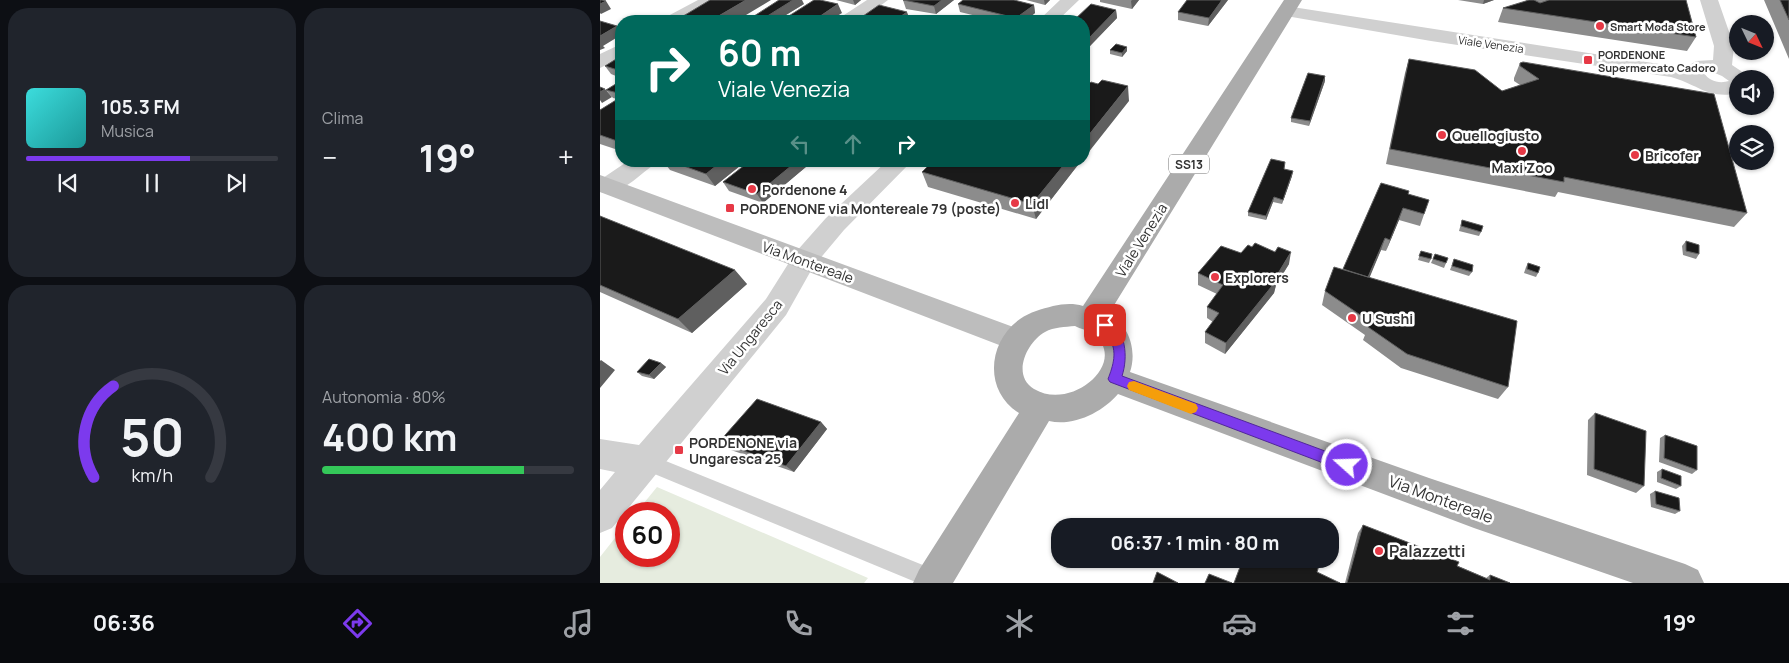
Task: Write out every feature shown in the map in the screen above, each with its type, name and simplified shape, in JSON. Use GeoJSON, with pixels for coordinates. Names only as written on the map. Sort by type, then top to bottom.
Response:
{"type":"FeatureCollection","features":[{"type":"Feature","properties":{"kind":"main road","name":"Viale Venezia"},"geometry":{"type":"LineString","coordinates":[[1092,318],[1290,5]]}},
{"type":"Feature","properties":{"kind":"main road","name":"Via Montereale"},"geometry":{"type":"LineString","coordinates":[[604,185],[1017,340]]}},
{"type":"Feature","properties":{"kind":"main road"},"geometry":{"type":"LineString","coordinates":[[1076,315],[1092,318],[1105,325],[1115,336],[1120,349],[1120,364],[1114,379],[1104,391],[1082,404],[1057,410],[1040,408],[1026,402],[1015,392],[1008,380],[1007,366],[1010,352],[1017,340],[1029,328],[1044,320],[1076,315]]}},
{"type":"Feature","properties":{"kind":"main road","name":"Via Montereale"},"geometry":{"type":"LineString","coordinates":[[1114,379],[1448,501],[1685,583]]}},
{"type":"Feature","properties":{"kind":"main road"},"geometry":{"type":"LineString","coordinates":[[936,582],[1040,408]]}},
{"type":"Feature","properties":{"kind":"street"},"geometry":{"type":"LineString","coordinates":[[684,15],[711,0]]}},
{"type":"Feature","properties":{"kind":"street"},"geometry":{"type":"LineString","coordinates":[[857,15],[879,0]]}},
{"type":"Feature","properties":{"kind":"street"},"geometry":{"type":"LineString","coordinates":[[1054,15],[1070,0]]}},
{"type":"Feature","properties":{"kind":"street"},"geometry":{"type":"LineString","coordinates":[[1709,0],[1724,46],[1729,70]]}},
{"type":"Feature","properties":{"kind":"street","name":"Viale Venezia"},"geometry":{"type":"LineString","coordinates":[[1290,5],[1444,38],[1502,44],[1673,71],[1695,78],[1704,84],[1716,88],[1729,89]]}},
{"type":"Feature","properties":{"kind":"street"},"geometry":{"type":"LineString","coordinates":[[600,62],[615,53]]}},
{"type":"Feature","properties":{"kind":"street"},"geometry":{"type":"LineString","coordinates":[[1695,78],[1693,71],[1698,66],[1710,66],[1729,74]]}},
{"type":"Feature","properties":{"kind":"street"},"geometry":{"type":"LineString","coordinates":[[604,185],[634,167]]}},
{"type":"Feature","properties":{"kind":"street","name":"Via Ungaresca"},"geometry":{"type":"LineString","coordinates":[[600,516],[776,307],[804,260],[836,224],[895,167]]}},
{"type":"Feature","properties":{"kind":"street"},"geometry":{"type":"LineString","coordinates":[[600,454],[646,462]]}},
{"type":"Feature","properties":{"kind":"lane"},"geometry":{"type":"LineString","coordinates":[[646,462],[936,582]]}},
{"type":"Feature","properties":{"kind":"shaded area"},"geometry":{"type":"Polygon","coordinates":[[[657,487],[868,578],[864,583],[600,583],[600,557],[615,538],[615,567],[680,567],[680,502],[645,502],[657,487]]]}},
{"type":"Feature","properties":{"kind":"building"},"geometry":{"type":"Polygon","coordinates":[[[710,0],[746,0],[720,15],[685,15],[710,0]]]}},
{"type":"Feature","properties":{"kind":"building"},"geometry":{"type":"Polygon","coordinates":[[[779,0],[793,0],[769,15],[756,15],[779,0]]]}},
{"type":"Feature","properties":{"kind":"building"},"geometry":{"type":"Polygon","coordinates":[[[814,0],[838,4],[822,15],[790,15],[814,0]]]}},
{"type":"Feature","properties":{"kind":"building"},"geometry":{"type":"Polygon","coordinates":[[[903,0],[942,0],[934,6],[903,0]]]}},
{"type":"Feature","properties":{"kind":"building"},"geometry":{"type":"Polygon","coordinates":[[[963,0],[1014,0],[1034,5],[1020,15],[1004,15],[958,4],[963,0]]]}},
{"type":"Feature","properties":{"kind":"building"},"geometry":{"type":"Polygon","coordinates":[[[1187,0],[1222,0],[1209,18],[1178,12],[1187,0]]]}},
{"type":"Feature","properties":{"kind":"building"},"geometry":{"type":"Polygon","coordinates":[[[1529,0],[1540,3],[1549,0],[1686,0],[1696,37],[1503,8],[1529,0]]]}},
{"type":"Feature","properties":{"kind":"building"},"geometry":{"type":"Polygon","coordinates":[[[1780,0],[1789,0],[1789,20],[1780,0]]]}},
{"type":"Feature","properties":{"kind":"building"},"geometry":{"type":"Polygon","coordinates":[[[1091,4],[1116,10],[1090,37],[1090,15],[1079,15],[1091,4]]]}},
{"type":"Feature","properties":{"kind":"building"},"geometry":{"type":"Polygon","coordinates":[[[879,5],[907,12],[903,15],[865,15],[879,5]]]}},
{"type":"Feature","properties":{"kind":"building"},"geometry":{"type":"Polygon","coordinates":[[[600,21],[615,25],[615,27],[600,36],[600,21]]]}},
{"type":"Feature","properties":{"kind":"building"},"geometry":{"type":"Polygon","coordinates":[[[1116,44],[1127,47],[1122,53],[1110,50],[1116,44]]]}},
{"type":"Feature","properties":{"kind":"building"},"geometry":{"type":"Polygon","coordinates":[[[1409,59],[1475,70],[1502,91],[1539,79],[1520,66],[1520,63],[1523,62],[1714,94],[1729,148],[1729,170],[1735,170],[1747,213],[1564,177],[1564,182],[1390,149],[1409,59]]]}},
{"type":"Feature","properties":{"kind":"building"},"geometry":{"type":"Polygon","coordinates":[[[615,60],[615,69],[605,66],[615,60]]]}},
{"type":"Feature","properties":{"kind":"building"},"geometry":{"type":"Polygon","coordinates":[[[1308,73],[1325,76],[1310,121],[1291,118],[1308,73]]]}},
{"type":"Feature","properties":{"kind":"building"},"geometry":{"type":"Polygon","coordinates":[[[1102,80],[1128,86],[1090,134],[1090,83],[1098,84],[1102,80]]]}},
{"type":"Feature","properties":{"kind":"building"},"geometry":{"type":"Polygon","coordinates":[[[615,84],[615,92],[606,90],[615,84]]]}},
{"type":"Feature","properties":{"kind":"building"},"geometry":{"type":"Polygon","coordinates":[[[615,101],[615,140],[600,135],[600,110],[615,101]]]}},
{"type":"Feature","properties":{"kind":"building"},"geometry":{"type":"Polygon","coordinates":[[[1271,159],[1285,162],[1284,169],[1293,171],[1283,200],[1274,197],[1266,216],[1248,212],[1271,159]]]}},
{"type":"Feature","properties":{"kind":"building"},"geometry":{"type":"Polygon","coordinates":[[[687,167],[715,167],[706,174],[687,167]]]}},
{"type":"Feature","properties":{"kind":"building"},"geometry":{"type":"Polygon","coordinates":[[[742,167],[790,167],[757,194],[723,182],[742,167]]]}},
{"type":"Feature","properties":{"kind":"building"},"geometry":{"type":"Polygon","coordinates":[[[927,167],[1062,167],[1032,204],[922,172],[927,167]]]}},
{"type":"Feature","properties":{"kind":"building"},"geometry":{"type":"Polygon","coordinates":[[[1381,183],[1409,191],[1408,194],[1429,200],[1424,214],[1403,208],[1390,240],[1385,238],[1368,277],[1343,269],[1381,183]]]}},
{"type":"Feature","properties":{"kind":"building"},"geometry":{"type":"Polygon","coordinates":[[[600,216],[735,270],[678,319],[600,285],[600,216]]]}},
{"type":"Feature","properties":{"kind":"building"},"geometry":{"type":"Polygon","coordinates":[[[1462,220],[1483,226],[1481,232],[1461,226],[1462,220]]]}},
{"type":"Feature","properties":{"kind":"building"},"geometry":{"type":"Polygon","coordinates":[[[1686,241],[1699,245],[1699,254],[1686,251],[1686,241]]]}},
{"type":"Feature","properties":{"kind":"building"},"geometry":{"type":"Polygon","coordinates":[[[1255,243],[1275,252],[1278,247],[1291,252],[1274,280],[1276,281],[1226,343],[1205,332],[1219,313],[1207,307],[1223,285],[1198,273],[1221,246],[1241,253],[1248,245],[1252,247],[1255,243]]]}},
{"type":"Feature","properties":{"kind":"building"},"geometry":{"type":"Polygon","coordinates":[[[1421,251],[1432,254],[1431,259],[1419,256],[1421,251]]]}},
{"type":"Feature","properties":{"kind":"building"},"geometry":{"type":"Polygon","coordinates":[[[1435,254],[1448,258],[1446,263],[1433,259],[1435,254]]]}},
{"type":"Feature","properties":{"kind":"building"},"geometry":{"type":"Polygon","coordinates":[[[1454,259],[1473,265],[1472,272],[1452,266],[1454,259]]]}},
{"type":"Feature","properties":{"kind":"building"},"geometry":{"type":"Polygon","coordinates":[[[1528,263],[1540,267],[1538,273],[1527,269],[1528,263]]]}},
{"type":"Feature","properties":{"kind":"building"},"geometry":{"type":"Polygon","coordinates":[[[1334,267],[1517,321],[1508,387],[1407,354],[1368,327],[1372,323],[1325,291],[1334,267]]]}},
{"type":"Feature","properties":{"kind":"building"},"geometry":{"type":"Polygon","coordinates":[[[649,359],[661,363],[649,375],[637,372],[649,359]]]}},
{"type":"Feature","properties":{"kind":"building"},"geometry":{"type":"Polygon","coordinates":[[[757,399],[821,422],[786,466],[719,442],[757,399]]]}},
{"type":"Feature","properties":{"kind":"building"},"geometry":{"type":"Polygon","coordinates":[[[1595,413],[1646,431],[1644,486],[1594,469],[1595,413]]]}},
{"type":"Feature","properties":{"kind":"building"},"geometry":{"type":"Polygon","coordinates":[[[1665,435],[1697,446],[1697,470],[1664,458],[1665,435]]]}},
{"type":"Feature","properties":{"kind":"building"},"geometry":{"type":"Polygon","coordinates":[[[1662,469],[1681,476],[1681,486],[1661,478],[1662,469]]]}},
{"type":"Feature","properties":{"kind":"building"},"geometry":{"type":"Polygon","coordinates":[[[1655,491],[1679,498],[1680,511],[1656,504],[1655,491]]]}},
{"type":"Feature","properties":{"kind":"building","name":"Palazzetti"},"geometry":{"type":"Polygon","coordinates":[[[1363,525],[1459,562],[1457,566],[1490,580],[1490,575],[1510,583],[1347,583],[1363,525]]]}},
{"type":"Feature","properties":{"kind":"building"},"geometry":{"type":"Polygon","coordinates":[[[1240,568],[1318,568],[1317,572],[1340,583],[1234,583],[1240,568]]]}},
{"type":"Feature","properties":{"kind":"building"},"geometry":{"type":"Polygon","coordinates":[[[1157,572],[1178,583],[1153,583],[1157,572]]]}},
{"type":"Feature","properties":{"kind":"building"},"geometry":{"type":"Polygon","coordinates":[[[1209,574],[1232,583],[1205,583],[1209,574]]]}},
{"type":"Feature","properties":{"kind":"slow traffic"},"geometry":{"type":"LineString","coordinates":[[1134,386],[1191,408]]}},
{"type":"Feature","properties":{"kind":"place","name":"Smart Moda Store"},"geometry":{"type":"Point","coordinates":[1600,26]}},
{"type":"Feature","properties":{"kind":"place","name":"PORDENONE Supermercato Cadoro"},"geometry":{"type":"Point","coordinates":[1588,60]}},
{"type":"Feature","properties":{"kind":"place","name":"Quellogiusto"},"geometry":{"type":"Point","coordinates":[1442,135]}},
{"type":"Feature","properties":{"kind":"place","name":"Maxi Zoo"},"geometry":{"type":"Point","coordinates":[1522,151]}},
{"type":"Feature","properties":{"kind":"place","name":"Bricofer"},"geometry":{"type":"Point","coordinates":[1635,155]}},
{"type":"Feature","properties":{"kind":"place","name":"Pordenone 4"},"geometry":{"type":"Point","coordinates":[752,189]}},
{"type":"Feature","properties":{"kind":"place","name":"Lidl"},"geometry":{"type":"Point","coordinates":[1015,203]}},
{"type":"Feature","properties":{"kind":"place","name":"PORDENONE via Montereale 79 (poste)"},"geometry":{"type":"Point","coordinates":[730,208]}},
{"type":"Feature","properties":{"kind":"place","name":"Explorers"},"geometry":{"type":"Point","coordinates":[1215,277]}},
{"type":"Feature","properties":{"kind":"place","name":"U Sushi"},"geometry":{"type":"Point","coordinates":[1352,318]}},
{"type":"Feature","properties":{"kind":"place","name":"PORDENONE via Ungaresca 25"},"geometry":{"type":"Point","coordinates":[679,450]}},
{"type":"Feature","properties":{"kind":"place","name":"Palazzetti"},"geometry":{"type":"Point","coordinates":[1379,551]}},
{"type":"Feature","properties":{"kind":"route"},"geometry":{"type":"LineString","coordinates":[[1105,325],[1115,336],[1120,349],[1120,364],[1114,379],[1347,465]]}}]}
